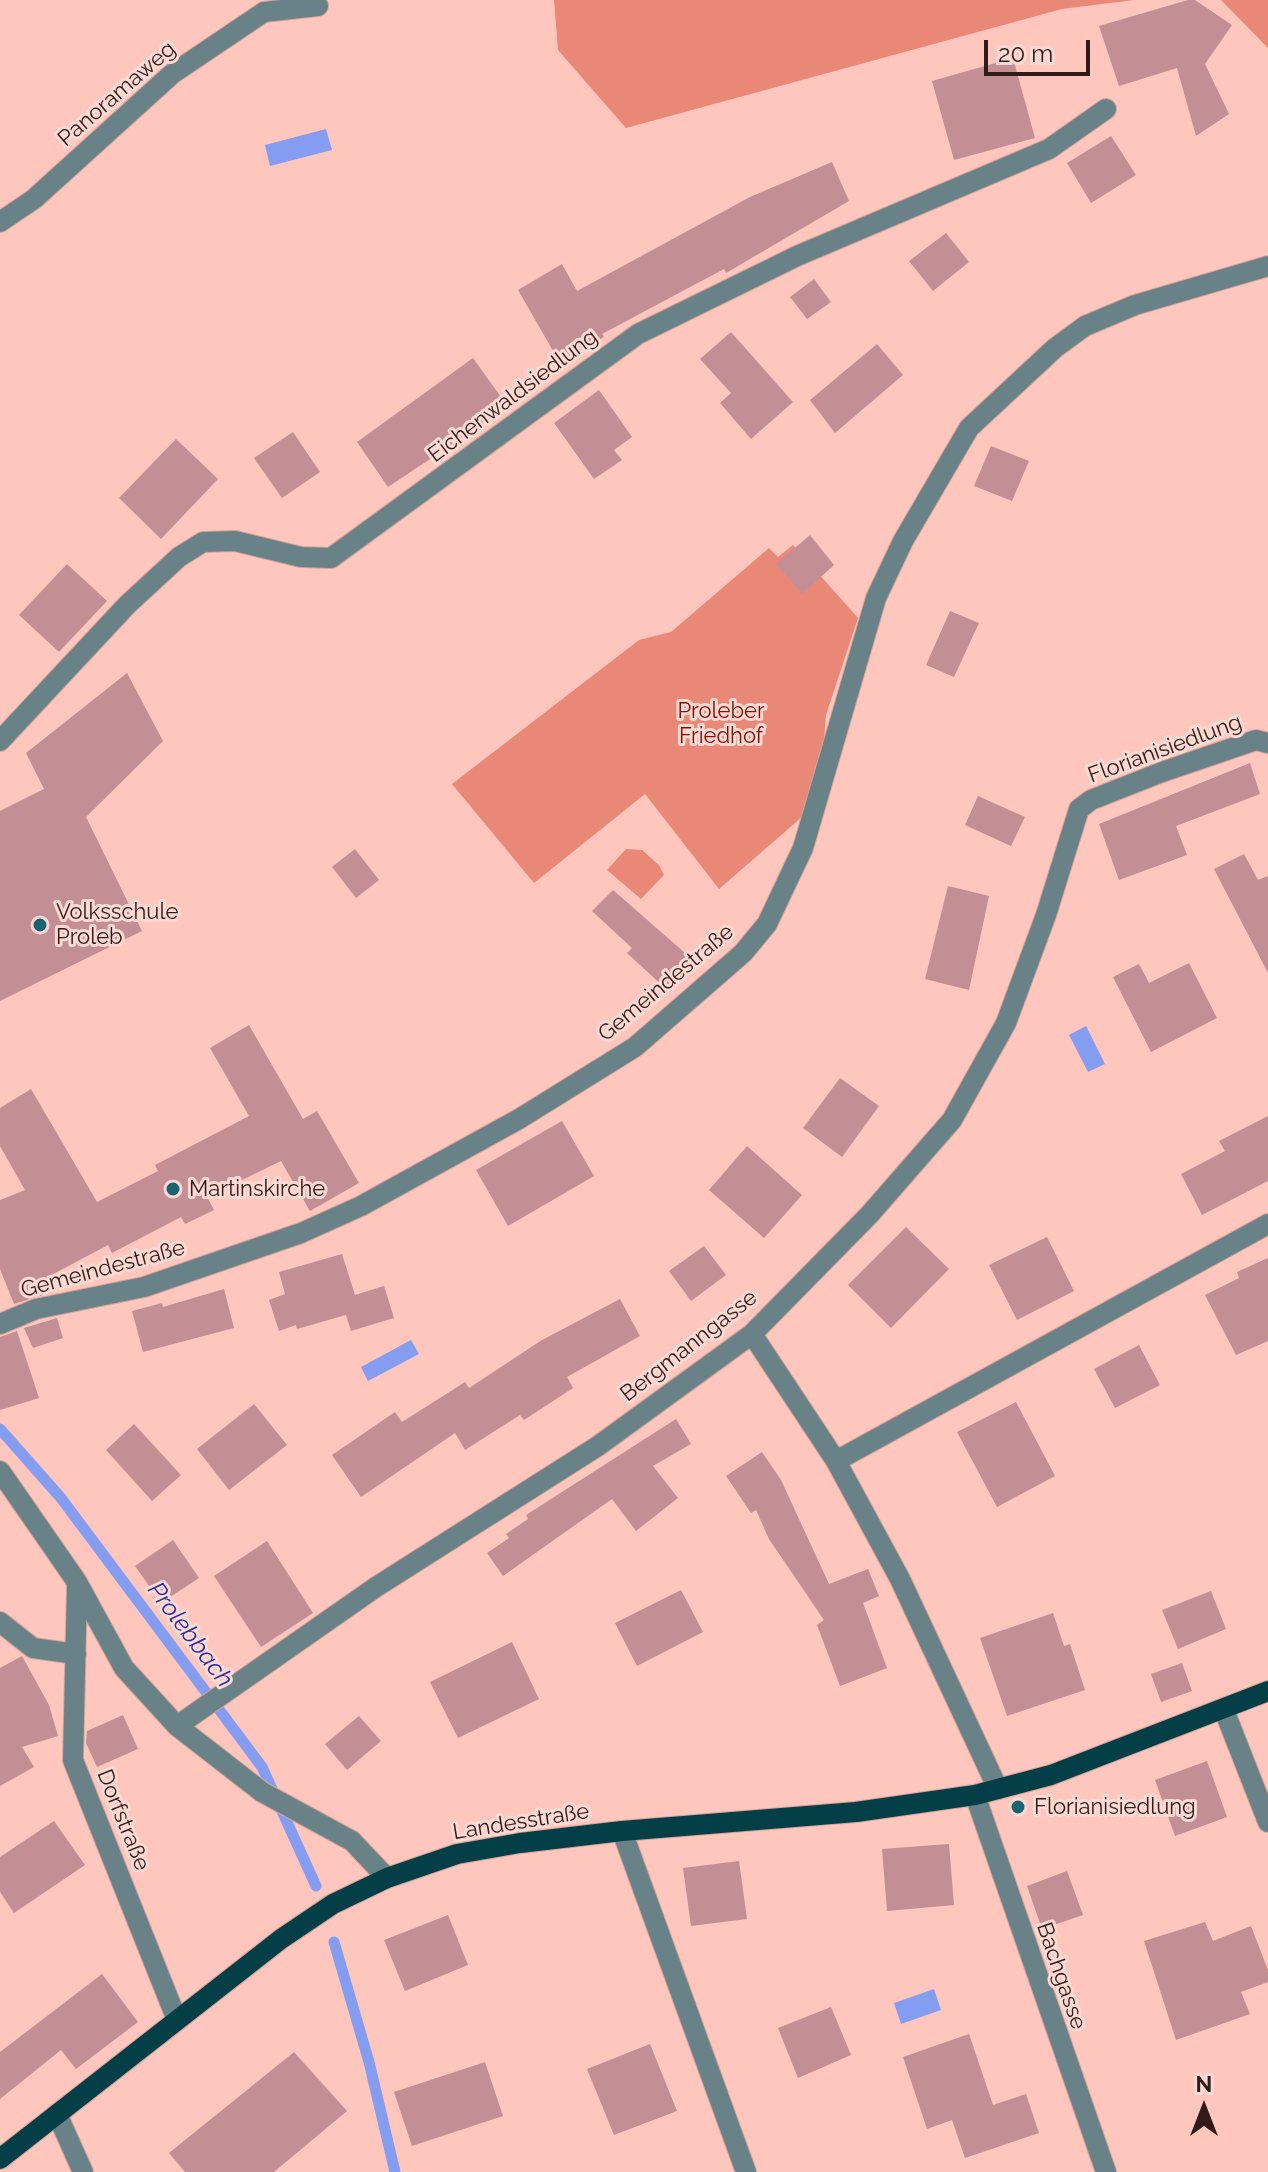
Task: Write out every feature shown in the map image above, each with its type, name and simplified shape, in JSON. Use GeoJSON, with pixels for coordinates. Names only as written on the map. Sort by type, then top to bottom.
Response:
{"type":"FeatureCollection","features":[{"type":"Feature","properties":{"kind":"main road","name":"Landesstraße"},"geometry":{"type":"LineString","coordinates":[[0,2159],[281,1939],[333,1904],[387,1878],[457,1854],[622,1831],[856,1812],[975,1795],[1051,1775],[1268,1691]]}},
{"type":"Feature","properties":{"kind":"street","name":"Panoramaweg"},"geometry":{"type":"LineString","coordinates":[[0,222],[34,199],[172,74],[264,12],[318,6]]}},
{"type":"Feature","properties":{"kind":"street","name":"Eichenwaldsiedlung"},"geometry":{"type":"LineString","coordinates":[[0,741],[127,605],[179,557],[203,542],[235,541],[301,557],[331,558],[638,334],[797,256],[1049,149],[1106,109]]}},
{"type":"Feature","properties":{"kind":"street","name":"Gemeindestraße"},"geometry":{"type":"LineString","coordinates":[[0,1324],[36,1309],[144,1287],[301,1233],[361,1206],[519,1119],[635,1047],[743,953],[767,924],[803,848],[876,598],[903,541],[969,428],[1055,348],[1085,326],[1135,305],[1268,266]]}},
{"type":"Feature","properties":{"kind":"street","name":"Florianisiedlung"},"geometry":{"type":"LineString","coordinates":[[1079,809],[1091,800],[1189,763],[1256,740],[1268,743]]}},
{"type":"Feature","properties":{"kind":"street","name":"Bergmanngasse"},"geometry":{"type":"LineString","coordinates":[[177,1726],[376,1587],[598,1446],[752,1334],[870,1214],[952,1120],[1006,1023],[1079,809]]}},
{"type":"Feature","properties":{"kind":"street"},"geometry":{"type":"LineString","coordinates":[[836,1461],[1268,1224]]}},
{"type":"Feature","properties":{"kind":"street"},"geometry":{"type":"LineString","coordinates":[[752,1334],[836,1461],[900,1579],[998,1789]]}},
{"type":"Feature","properties":{"kind":"street"},"geometry":{"type":"LineString","coordinates":[[2,1477],[77,1582],[124,1668],[177,1726],[262,1792],[352,1841],[387,1878]]}},
{"type":"Feature","properties":{"kind":"street","name":"Dorfstraße"},"geometry":{"type":"LineString","coordinates":[[77,1582],[73,1760],[177,2020]]}},
{"type":"Feature","properties":{"kind":"street"},"geometry":{"type":"LineString","coordinates":[[0,1622],[33,1648],[76,1654]]}},
{"type":"Feature","properties":{"kind":"street"},"geometry":{"type":"LineString","coordinates":[[1224,1710],[1268,1822]]}},
{"type":"Feature","properties":{"kind":"street","name":"Bachgasse"},"geometry":{"type":"LineString","coordinates":[[975,1795],[1106,2172]]}},
{"type":"Feature","properties":{"kind":"street"},"geometry":{"type":"LineString","coordinates":[[622,1831],[746,2172]]}},
{"type":"Feature","properties":{"kind":"street"},"geometry":{"type":"LineString","coordinates":[[57,2114],[83,2172]]}},
{"type":"Feature","properties":{"kind":"green space"},"geometry":{"type":"Polygon","coordinates":[[[554,0],[1134,0],[1062,9],[626,128],[558,50],[554,0]]]}},
{"type":"Feature","properties":{"kind":"green space"},"geometry":{"type":"Polygon","coordinates":[[[1221,0],[1268,0],[1268,48],[1221,0]]]}},
{"type":"Feature","properties":{"kind":"green space","name":"Proleber Friedhof"},"geometry":{"type":"Polygon","coordinates":[[[793,545],[858,618],[826,715],[824,740],[802,817],[719,889],[645,794],[534,883],[452,784],[639,640],[671,632],[769,548],[778,557],[793,545]]]}},
{"type":"Feature","properties":{"kind":"green space"},"geometry":{"type":"Polygon","coordinates":[[[626,849],[642,850],[659,865],[664,875],[641,899],[607,870],[626,849]]]}},
{"type":"Feature","properties":{"kind":"water"},"geometry":{"type":"Polygon","coordinates":[[[326,129],[332,150],[270,166],[265,145],[326,129]]]}},
{"type":"Feature","properties":{"kind":"water"},"geometry":{"type":"Polygon","coordinates":[[[1086,1026],[1105,1064],[1088,1072],[1069,1035],[1086,1026]]]}},
{"type":"Feature","properties":{"kind":"water"},"geometry":{"type":"Polygon","coordinates":[[[411,1340],[419,1354],[368,1381],[361,1367],[411,1340]]]}},
{"type":"Feature","properties":{"kind":"water"},"geometry":{"type":"Polygon","coordinates":[[[934,1989],[941,2010],[901,2024],[894,2003],[934,1989]]]}},
{"type":"Feature","properties":{"kind":"building"},"geometry":{"type":"Polygon","coordinates":[[[1195,0],[1232,25],[1205,64],[1229,114],[1196,136],[1177,68],[1119,86],[1099,26],[1195,0]]]}},
{"type":"Feature","properties":{"kind":"building"},"geometry":{"type":"Polygon","coordinates":[[[1013,58],[1035,138],[954,160],[932,81],[1013,58]]]}},
{"type":"Feature","properties":{"kind":"building"},"geometry":{"type":"Polygon","coordinates":[[[1111,136],[1136,175],[1091,203],[1067,163],[1111,136]]]}},
{"type":"Feature","properties":{"kind":"building"},"geometry":{"type":"Polygon","coordinates":[[[832,162],[849,201],[726,273],[724,269],[602,334],[604,337],[560,363],[518,290],[562,264],[577,291],[750,197],[832,162]]]}},
{"type":"Feature","properties":{"kind":"building"},"geometry":{"type":"Polygon","coordinates":[[[946,233],[969,262],[933,291],[909,261],[946,233]]]}},
{"type":"Feature","properties":{"kind":"building"},"geometry":{"type":"Polygon","coordinates":[[[814,279],[831,302],[807,319],[790,297],[814,279]]]}},
{"type":"Feature","properties":{"kind":"building"},"geometry":{"type":"Polygon","coordinates":[[[731,332],[793,402],[751,439],[720,403],[731,393],[700,359],[731,332]]]}},
{"type":"Feature","properties":{"kind":"building"},"geometry":{"type":"Polygon","coordinates":[[[877,344],[903,375],[835,433],[810,400],[877,344]]]}},
{"type":"Feature","properties":{"kind":"building"},"geometry":{"type":"Polygon","coordinates":[[[473,358],[508,407],[388,487],[357,442],[473,358]]]}},
{"type":"Feature","properties":{"kind":"building"},"geometry":{"type":"Polygon","coordinates":[[[599,390],[632,437],[614,450],[622,460],[594,479],[554,423],[599,390]]]}},
{"type":"Feature","properties":{"kind":"building"},"geometry":{"type":"Polygon","coordinates":[[[293,432],[320,472],[282,498],[254,458],[293,432]]]}},
{"type":"Feature","properties":{"kind":"building"},"geometry":{"type":"Polygon","coordinates":[[[176,439],[218,479],[161,539],[119,498],[176,439]]]}},
{"type":"Feature","properties":{"kind":"building"},"geometry":{"type":"Polygon","coordinates":[[[991,446],[1029,461],[1012,501],[974,486],[991,446]]]}},
{"type":"Feature","properties":{"kind":"building"},"geometry":{"type":"Polygon","coordinates":[[[810,535],[834,565],[802,594],[776,564],[810,535]]]}},
{"type":"Feature","properties":{"kind":"building"},"geometry":{"type":"Polygon","coordinates":[[[67,564],[107,601],[59,652],[19,615],[67,564]]]}},
{"type":"Feature","properties":{"kind":"building"},"geometry":{"type":"Polygon","coordinates":[[[950,611],[979,623],[954,677],[926,665],[950,611]]]}},
{"type":"Feature","properties":{"kind":"building"},"geometry":{"type":"Polygon","coordinates":[[[127,673],[163,741],[86,817],[142,931],[0,1001],[0,811],[44,789],[26,753],[127,673]]]}},
{"type":"Feature","properties":{"kind":"building"},"geometry":{"type":"Polygon","coordinates":[[[1250,763],[1260,794],[1176,826],[1187,855],[1119,880],[1099,824],[1250,763]]]}},
{"type":"Feature","properties":{"kind":"building"},"geometry":{"type":"Polygon","coordinates":[[[978,796],[1025,817],[1011,846],[965,825],[978,796]]]}},
{"type":"Feature","properties":{"kind":"building"},"geometry":{"type":"Polygon","coordinates":[[[355,849],[379,880],[356,898],[332,867],[355,849]]]}},
{"type":"Feature","properties":{"kind":"building"},"geometry":{"type":"Polygon","coordinates":[[[1244,854],[1258,880],[1268,876],[1268,973],[1214,869],[1244,854]]]}},
{"type":"Feature","properties":{"kind":"building"},"geometry":{"type":"Polygon","coordinates":[[[948,886],[989,896],[969,990],[925,979],[948,886]]]}},
{"type":"Feature","properties":{"kind":"building"},"geometry":{"type":"Polygon","coordinates":[[[613,890],[693,960],[666,989],[627,953],[632,948],[592,911],[613,890]]]}},
{"type":"Feature","properties":{"kind":"building"},"geometry":{"type":"Polygon","coordinates":[[[1189,963],[1217,1018],[1151,1052],[1113,977],[1139,964],[1149,983],[1189,963]]]}},
{"type":"Feature","properties":{"kind":"building"},"geometry":{"type":"Polygon","coordinates":[[[249,1025],[303,1119],[317,1111],[359,1183],[310,1211],[281,1161],[207,1197],[214,1210],[185,1224],[181,1217],[112,1253],[108,1245],[44,1279],[49,1293],[14,1304],[0,1269],[0,1200],[25,1190],[0,1146],[0,1108],[31,1089],[97,1202],[158,1171],[155,1165],[249,1116],[210,1048],[249,1025]]]}},
{"type":"Feature","properties":{"kind":"building"},"geometry":{"type":"Polygon","coordinates":[[[840,1078],[879,1106],[842,1157],[803,1128],[840,1078]]]}},
{"type":"Feature","properties":{"kind":"building"},"geometry":{"type":"Polygon","coordinates":[[[1268,1116],[1268,1181],[1202,1215],[1181,1174],[1225,1151],[1219,1141],[1268,1116]]]}},
{"type":"Feature","properties":{"kind":"building"},"geometry":{"type":"Polygon","coordinates":[[[562,1121],[594,1176],[508,1226],[476,1170],[562,1121]]]}},
{"type":"Feature","properties":{"kind":"building"},"geometry":{"type":"Polygon","coordinates":[[[747,1146],[802,1195],[764,1238],[709,1190],[747,1146]]]}},
{"type":"Feature","properties":{"kind":"building"},"geometry":{"type":"Polygon","coordinates":[[[906,1227],[949,1269],[891,1328],[848,1285],[906,1227]]]}},
{"type":"Feature","properties":{"kind":"building"},"geometry":{"type":"Polygon","coordinates":[[[1047,1237],[1074,1291],[1017,1320],[989,1265],[1047,1237]]]}},
{"type":"Feature","properties":{"kind":"building"},"geometry":{"type":"Polygon","coordinates":[[[704,1246],[726,1275],[691,1301],[669,1271],[704,1246]]]}},
{"type":"Feature","properties":{"kind":"building"},"geometry":{"type":"Polygon","coordinates":[[[342,1254],[355,1295],[384,1286],[394,1318],[351,1331],[346,1315],[279,1331],[269,1300],[285,1294],[279,1272],[342,1254]]]}},
{"type":"Feature","properties":{"kind":"building"},"geometry":{"type":"Polygon","coordinates":[[[1268,1258],[1268,1341],[1236,1355],[1205,1295],[1239,1278],[1237,1272],[1268,1258]]]}},
{"type":"Feature","properties":{"kind":"building"},"geometry":{"type":"Polygon","coordinates":[[[224,1289],[234,1328],[143,1352],[132,1311],[162,1303],[163,1307],[224,1289]]]}},
{"type":"Feature","properties":{"kind":"building"},"geometry":{"type":"Polygon","coordinates":[[[620,1299],[640,1336],[567,1377],[573,1388],[524,1420],[520,1415],[465,1450],[455,1433],[361,1497],[332,1455],[395,1412],[402,1422],[465,1382],[469,1388],[542,1340],[620,1299]]]}},
{"type":"Feature","properties":{"kind":"building"},"geometry":{"type":"Polygon","coordinates":[[[57,1318],[63,1338],[33,1348],[24,1328],[57,1318]]]}},
{"type":"Feature","properties":{"kind":"building"},"geometry":{"type":"Polygon","coordinates":[[[17,1331],[39,1398],[0,1410],[0,1337],[17,1331]]]}},
{"type":"Feature","properties":{"kind":"building"},"geometry":{"type":"Polygon","coordinates":[[[1139,1345],[1160,1385],[1115,1408],[1094,1369],[1139,1345]]]}},
{"type":"Feature","properties":{"kind":"building"},"geometry":{"type":"Polygon","coordinates":[[[1016,1402],[1055,1476],[997,1507],[957,1432],[1016,1402]]]}},
{"type":"Feature","properties":{"kind":"building"},"geometry":{"type":"Polygon","coordinates":[[[254,1404],[287,1445],[229,1490],[197,1449],[254,1404]]]}},
{"type":"Feature","properties":{"kind":"building"},"geometry":{"type":"Polygon","coordinates":[[[676,1419],[691,1444],[653,1466],[678,1498],[636,1531],[612,1499],[503,1576],[487,1553],[509,1538],[506,1534],[528,1519],[526,1515],[676,1419]]]}},
{"type":"Feature","properties":{"kind":"building"},"geometry":{"type":"Polygon","coordinates":[[[134,1424],[181,1475],[152,1501],[106,1450],[134,1424]]]}},
{"type":"Feature","properties":{"kind":"building"},"geometry":{"type":"Polygon","coordinates":[[[762,1452],[781,1480],[829,1584],[868,1569],[879,1596],[863,1603],[887,1668],[840,1686],[817,1625],[824,1620],[769,1539],[756,1510],[751,1513],[726,1476],[762,1452]]]}},
{"type":"Feature","properties":{"kind":"building"},"geometry":{"type":"Polygon","coordinates":[[[173,1540],[199,1578],[161,1603],[135,1566],[173,1540]]]}},
{"type":"Feature","properties":{"kind":"building"},"geometry":{"type":"Polygon","coordinates":[[[267,1541],[313,1613],[261,1647],[214,1576],[267,1541]]]}},
{"type":"Feature","properties":{"kind":"building"},"geometry":{"type":"Polygon","coordinates":[[[681,1590],[703,1632],[637,1666],[615,1623],[681,1590]]]}},
{"type":"Feature","properties":{"kind":"building"},"geometry":{"type":"Polygon","coordinates":[[[1211,1591],[1226,1629],[1178,1649],[1162,1610],[1211,1591]]]}},
{"type":"Feature","properties":{"kind":"building"},"geometry":{"type":"Polygon","coordinates":[[[1053,1613],[1064,1646],[1070,1644],[1085,1690],[1007,1716],[980,1638],[1053,1613]]]}},
{"type":"Feature","properties":{"kind":"building"},"geometry":{"type":"Polygon","coordinates":[[[512,1642],[539,1699],[458,1738],[430,1682],[512,1642]]]}},
{"type":"Feature","properties":{"kind":"building"},"geometry":{"type":"Polygon","coordinates":[[[22,1656],[49,1705],[58,1736],[22,1747],[34,1767],[0,1786],[0,1668],[22,1656]]]}},
{"type":"Feature","properties":{"kind":"building"},"geometry":{"type":"Polygon","coordinates":[[[1182,1663],[1192,1691],[1161,1702],[1151,1674],[1182,1663]]]}},
{"type":"Feature","properties":{"kind":"building"},"geometry":{"type":"Polygon","coordinates":[[[123,1715],[138,1749],[97,1767],[86,1743],[87,1731],[123,1715]]]}},
{"type":"Feature","properties":{"kind":"building"},"geometry":{"type":"Polygon","coordinates":[[[359,1716],[381,1741],[347,1770],[325,1744],[359,1716]]]}},
{"type":"Feature","properties":{"kind":"building"},"geometry":{"type":"Polygon","coordinates":[[[1207,1761],[1227,1817],[1175,1836],[1155,1780],[1207,1761]]]}},
{"type":"Feature","properties":{"kind":"building"},"geometry":{"type":"Polygon","coordinates":[[[54,1821],[85,1865],[14,1913],[0,1892],[0,1857],[54,1821]]]}},
{"type":"Feature","properties":{"kind":"building"},"geometry":{"type":"Polygon","coordinates":[[[949,1844],[954,1905],[887,1911],[882,1849],[949,1844]]]}},
{"type":"Feature","properties":{"kind":"building"},"geometry":{"type":"Polygon","coordinates":[[[739,1861],[747,1919],[691,1926],[683,1868],[739,1861]]]}},
{"type":"Feature","properties":{"kind":"building"},"geometry":{"type":"Polygon","coordinates":[[[1067,1871],[1083,1915],[1042,1929],[1027,1886],[1067,1871]]]}},
{"type":"Feature","properties":{"kind":"building"},"geometry":{"type":"Polygon","coordinates":[[[448,1915],[468,1965],[405,1991],[384,1940],[448,1915]]]}},
{"type":"Feature","properties":{"kind":"building"},"geometry":{"type":"Polygon","coordinates":[[[1205,1922],[1213,1941],[1251,1926],[1268,1970],[1268,1982],[1241,1992],[1250,2014],[1176,2040],[1144,1941],[1205,1922]]]}},
{"type":"Feature","properties":{"kind":"building"},"geometry":{"type":"Polygon","coordinates":[[[102,1974],[138,2022],[76,2069],[61,2050],[0,2099],[0,2052],[102,1974]]]}},
{"type":"Feature","properties":{"kind":"building"},"geometry":{"type":"Polygon","coordinates":[[[831,2007],[851,2055],[798,2078],[778,2028],[831,2007]]]}},
{"type":"Feature","properties":{"kind":"building"},"geometry":{"type":"Polygon","coordinates":[[[969,2034],[993,2105],[1026,2094],[1039,2133],[965,2158],[952,2120],[927,2129],[903,2057],[969,2034]]]}},
{"type":"Feature","properties":{"kind":"building"},"geometry":{"type":"Polygon","coordinates":[[[650,2044],[677,2111],[614,2135],[587,2069],[650,2044]]]}},
{"type":"Feature","properties":{"kind":"building"},"geometry":{"type":"Polygon","coordinates":[[[294,2052],[347,2111],[274,2172],[185,2172],[169,2153],[294,2052]]]}},
{"type":"Feature","properties":{"kind":"building"},"geometry":{"type":"Polygon","coordinates":[[[485,2062],[503,2116],[412,2146],[394,2092],[485,2062]]]}},
{"type":"Feature","properties":{"kind":"waterway","name":"Prolebbach"},"geometry":{"type":"LineString","coordinates":[[0,1429],[61,1498],[262,1767],[316,1886]]}},
{"type":"Feature","properties":{"kind":"waterway","name":"Prolebbach"},"geometry":{"type":"LineString","coordinates":[[334,1942],[369,2062],[395,2172]]}},
{"type":"Feature","properties":{"kind":"place","name":"Volksschule Proleb"},"geometry":{"type":"Point","coordinates":[40,925]}},
{"type":"Feature","properties":{"kind":"place","name":"Martinskirche"},"geometry":{"type":"Point","coordinates":[173,1189]}},
{"type":"Feature","properties":{"kind":"place","name":"Florianisiedlung"},"geometry":{"type":"Point","coordinates":[1018,1807]}}]}
